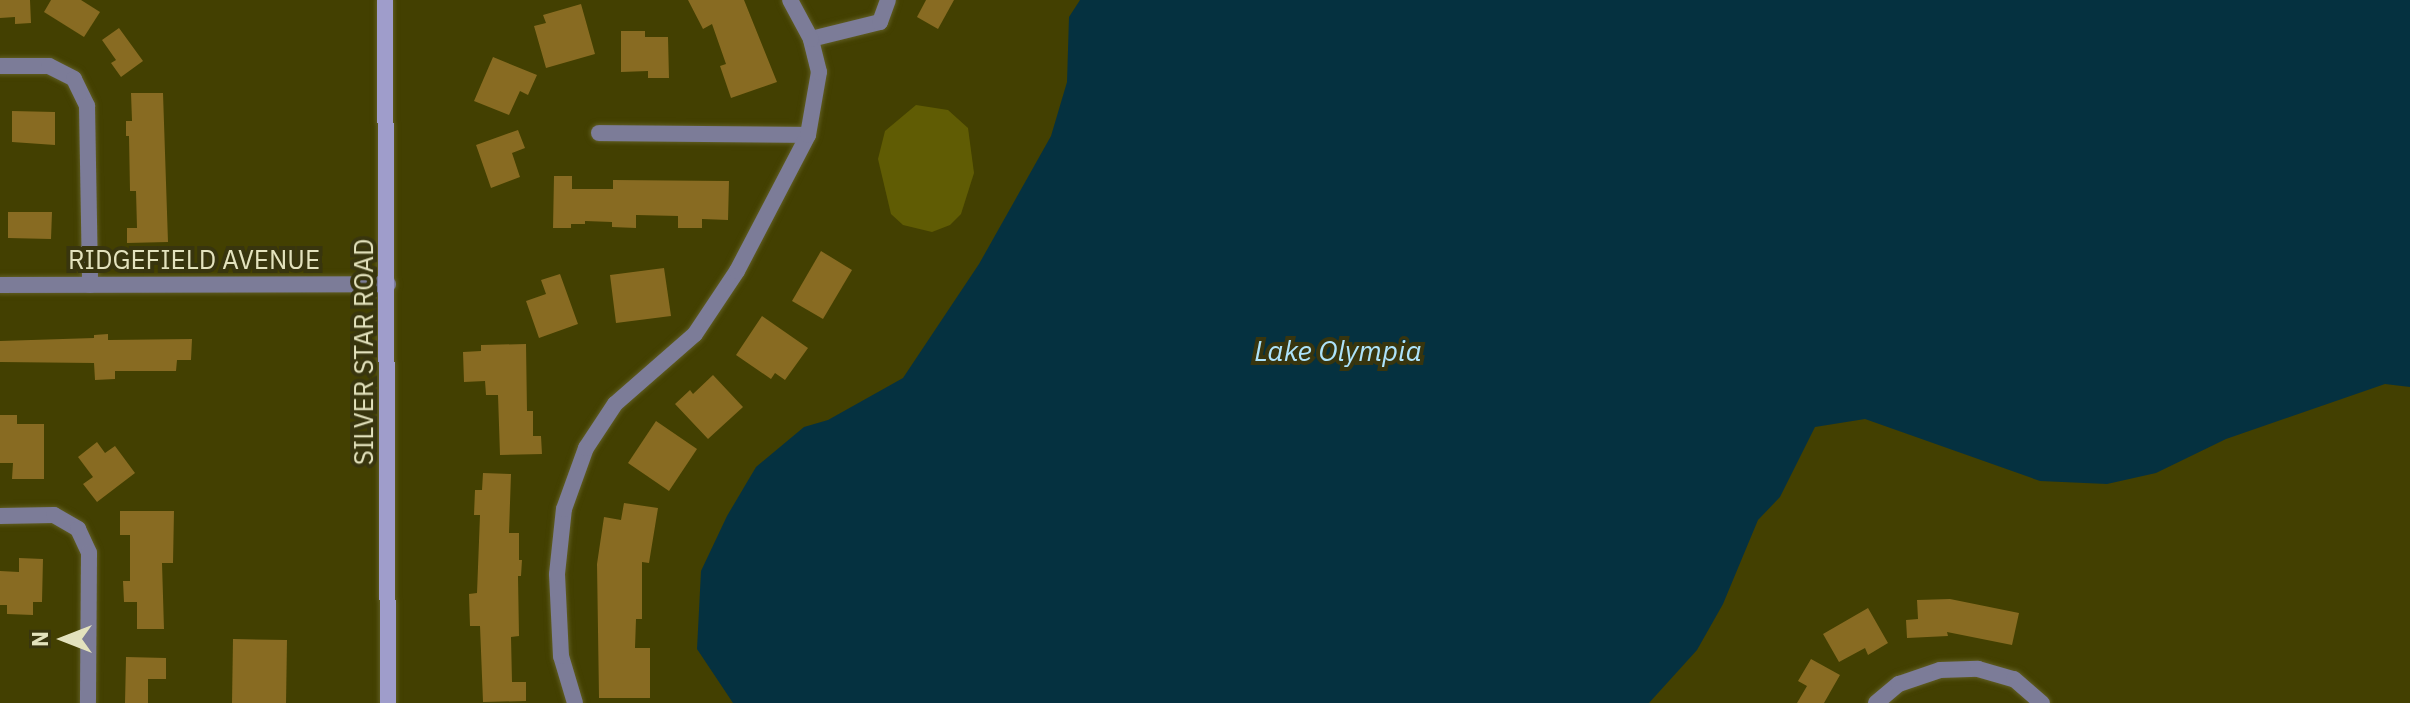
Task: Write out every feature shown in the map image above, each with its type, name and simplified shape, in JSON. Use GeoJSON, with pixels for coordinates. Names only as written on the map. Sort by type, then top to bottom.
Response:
{"type":"FeatureCollection","features":[{"type":"Feature","properties":{"kind":"main road","name":"SILVER STAR ROAD"},"geometry":{"type":"LineString","coordinates":[[385,0],[388,703]]}},
{"type":"Feature","properties":{"kind":"street"},"geometry":{"type":"LineString","coordinates":[[575,703],[561,656],[557,574],[564,509],[586,448],[615,404],[695,334],[737,271],[808,135],[819,72],[811,39],[790,0]]}},
{"type":"Feature","properties":{"kind":"street"},"geometry":{"type":"LineString","coordinates":[[811,39],[880,22],[888,0]]}},
{"type":"Feature","properties":{"kind":"street"},"geometry":{"type":"LineString","coordinates":[[8,66],[49,66],[74,79],[87,106],[90,285]]}},
{"type":"Feature","properties":{"kind":"street"},"geometry":{"type":"LineString","coordinates":[[599,133],[808,135]]}},
{"type":"Feature","properties":{"kind":"street","name":"RIDGEFIELD AVENUE"},"geometry":{"type":"LineString","coordinates":[[0,285],[388,284]]}},
{"type":"Feature","properties":{"kind":"street"},"geometry":{"type":"LineString","coordinates":[[0,516],[54,515],[78,529],[89,553],[88,703]]}},
{"type":"Feature","properties":{"kind":"street"},"geometry":{"type":"LineString","coordinates":[[1876,703],[1899,684],[1940,670],[1978,669],[2014,679],[2042,703]]}},
{"type":"Feature","properties":{"kind":"shaded area"},"geometry":{"type":"Polygon","coordinates":[[[916,105],[948,110],[968,128],[974,173],[961,214],[950,225],[932,232],[903,225],[891,214],[878,159],[885,131],[916,105]]]}},
{"type":"Feature","properties":{"kind":"water","name":"Lake Olympia"},"geometry":{"type":"Polygon","coordinates":[[[1080,0],[2410,0],[2410,387],[2385,384],[2226,439],[2156,473],[2107,484],[2040,481],[1865,419],[1815,427],[1780,497],[1758,520],[1723,604],[1697,650],[1649,703],[733,703],[697,649],[701,571],[727,516],[756,467],[804,427],[828,420],[903,378],[979,264],[1051,136],[1067,82],[1069,17],[1080,0]]]}},
{"type":"Feature","properties":{"kind":"building"},"geometry":{"type":"Polygon","coordinates":[[[0,0],[30,0],[31,23],[15,24],[15,17],[0,18],[0,0]]]}},
{"type":"Feature","properties":{"kind":"building"},"geometry":{"type":"Polygon","coordinates":[[[51,0],[81,0],[100,12],[84,37],[44,12],[51,0]]]}},
{"type":"Feature","properties":{"kind":"building"},"geometry":{"type":"Polygon","coordinates":[[[688,0],[744,0],[777,82],[731,98],[720,66],[726,64],[712,24],[703,29],[688,0]]]}},
{"type":"Feature","properties":{"kind":"building"},"geometry":{"type":"Polygon","coordinates":[[[926,0],[954,0],[938,29],[917,17],[926,0]]]}},
{"type":"Feature","properties":{"kind":"building"},"geometry":{"type":"Polygon","coordinates":[[[581,4],[595,54],[546,68],[534,26],[546,23],[543,15],[581,4]]]}},
{"type":"Feature","properties":{"kind":"building"},"geometry":{"type":"Polygon","coordinates":[[[119,28],[143,61],[121,77],[111,63],[116,60],[102,40],[119,28]]]}},
{"type":"Feature","properties":{"kind":"building"},"geometry":{"type":"Polygon","coordinates":[[[621,31],[645,31],[645,37],[668,37],[669,78],[648,78],[648,71],[621,72],[621,31]]]}},
{"type":"Feature","properties":{"kind":"building"},"geometry":{"type":"Polygon","coordinates":[[[493,57],[537,75],[528,95],[520,91],[509,115],[474,101],[493,57]]]}},
{"type":"Feature","properties":{"kind":"building"},"geometry":{"type":"Polygon","coordinates":[[[131,93],[163,93],[168,242],[127,243],[127,228],[137,228],[136,191],[130,191],[129,136],[126,136],[126,121],[132,121],[131,93]]]}},
{"type":"Feature","properties":{"kind":"building"},"geometry":{"type":"Polygon","coordinates":[[[12,111],[55,112],[55,145],[12,142],[12,111]]]}},
{"type":"Feature","properties":{"kind":"building"},"geometry":{"type":"Polygon","coordinates":[[[518,130],[525,148],[512,153],[520,177],[491,188],[476,145],[518,130]]]}},
{"type":"Feature","properties":{"kind":"building"},"geometry":{"type":"Polygon","coordinates":[[[554,176],[572,176],[572,189],[613,189],[613,180],[729,181],[728,220],[702,219],[702,228],[678,228],[678,216],[636,215],[636,228],[612,227],[612,222],[585,221],[585,224],[571,224],[571,228],[553,228],[554,176]]]}},
{"type":"Feature","properties":{"kind":"building"},"geometry":{"type":"Polygon","coordinates":[[[8,212],[52,212],[51,239],[8,238],[8,212]]]}},
{"type":"Feature","properties":{"kind":"building"},"geometry":{"type":"Polygon","coordinates":[[[821,251],[852,270],[823,319],[792,301],[821,251]]]}},
{"type":"Feature","properties":{"kind":"building"},"geometry":{"type":"Polygon","coordinates":[[[664,268],[671,316],[616,323],[610,275],[664,268]]]}},
{"type":"Feature","properties":{"kind":"building"},"geometry":{"type":"Polygon","coordinates":[[[560,274],[578,324],[539,338],[526,301],[546,294],[541,280],[560,274]]]}},
{"type":"Feature","properties":{"kind":"building"},"geometry":{"type":"Polygon","coordinates":[[[762,316],[808,348],[785,380],[775,373],[771,379],[736,355],[762,316]]]}},
{"type":"Feature","properties":{"kind":"building"},"geometry":{"type":"Polygon","coordinates":[[[108,334],[108,340],[192,339],[191,360],[177,360],[176,371],[115,371],[115,379],[95,380],[94,363],[0,362],[0,341],[94,338],[94,335],[108,334]]]}},
{"type":"Feature","properties":{"kind":"building"},"geometry":{"type":"Polygon","coordinates":[[[526,344],[527,411],[533,411],[533,436],[541,436],[542,454],[500,455],[498,395],[486,395],[485,381],[464,382],[463,352],[481,351],[481,345],[526,344]]]}},
{"type":"Feature","properties":{"kind":"building"},"geometry":{"type":"Polygon","coordinates":[[[713,375],[743,407],[708,439],[675,404],[690,390],[693,394],[713,375]]]}},
{"type":"Feature","properties":{"kind":"building"},"geometry":{"type":"Polygon","coordinates":[[[0,415],[17,415],[17,424],[44,424],[44,479],[12,479],[13,463],[0,463],[0,415]]]}},
{"type":"Feature","properties":{"kind":"building"},"geometry":{"type":"Polygon","coordinates":[[[656,421],[697,449],[669,491],[628,463],[656,421]]]}},
{"type":"Feature","properties":{"kind":"building"},"geometry":{"type":"Polygon","coordinates":[[[97,442],[105,453],[115,446],[135,473],[97,502],[83,484],[93,477],[78,457],[97,442]]]}},
{"type":"Feature","properties":{"kind":"building"},"geometry":{"type":"Polygon","coordinates":[[[483,473],[511,474],[509,533],[519,533],[519,560],[522,560],[521,576],[518,576],[519,636],[511,637],[512,682],[526,682],[526,701],[483,702],[480,626],[470,626],[469,594],[477,593],[480,515],[474,515],[475,490],[482,490],[483,473]]]}},
{"type":"Feature","properties":{"kind":"building"},"geometry":{"type":"Polygon","coordinates":[[[624,503],[658,508],[649,563],[642,562],[642,619],[636,619],[635,648],[650,648],[650,698],[599,698],[597,564],[604,517],[621,520],[624,503]]]}},
{"type":"Feature","properties":{"kind":"building"},"geometry":{"type":"Polygon","coordinates":[[[120,511],[174,511],[173,563],[162,563],[164,629],[137,629],[137,602],[124,602],[123,581],[130,581],[130,535],[120,535],[120,511]]]}},
{"type":"Feature","properties":{"kind":"building"},"geometry":{"type":"Polygon","coordinates":[[[19,558],[43,559],[42,602],[33,602],[33,615],[7,614],[7,605],[0,605],[0,571],[19,572],[19,558]]]}},
{"type":"Feature","properties":{"kind":"building"},"geometry":{"type":"Polygon","coordinates":[[[1950,599],[2019,613],[2012,645],[1947,632],[1948,636],[1907,638],[1906,620],[1918,619],[1917,600],[1950,599]]]}},
{"type":"Feature","properties":{"kind":"building"},"geometry":{"type":"Polygon","coordinates":[[[1868,608],[1888,643],[1868,655],[1865,648],[1839,662],[1823,634],[1868,608]]]}},
{"type":"Feature","properties":{"kind":"building"},"geometry":{"type":"Polygon","coordinates":[[[233,639],[287,640],[286,703],[232,703],[233,639]]]}},
{"type":"Feature","properties":{"kind":"building"},"geometry":{"type":"Polygon","coordinates":[[[126,657],[166,658],[166,679],[148,679],[148,703],[125,703],[126,657]]]}},
{"type":"Feature","properties":{"kind":"building"},"geometry":{"type":"Polygon","coordinates":[[[1811,659],[1840,675],[1824,703],[1797,703],[1807,686],[1798,681],[1811,659]]]}}]}
